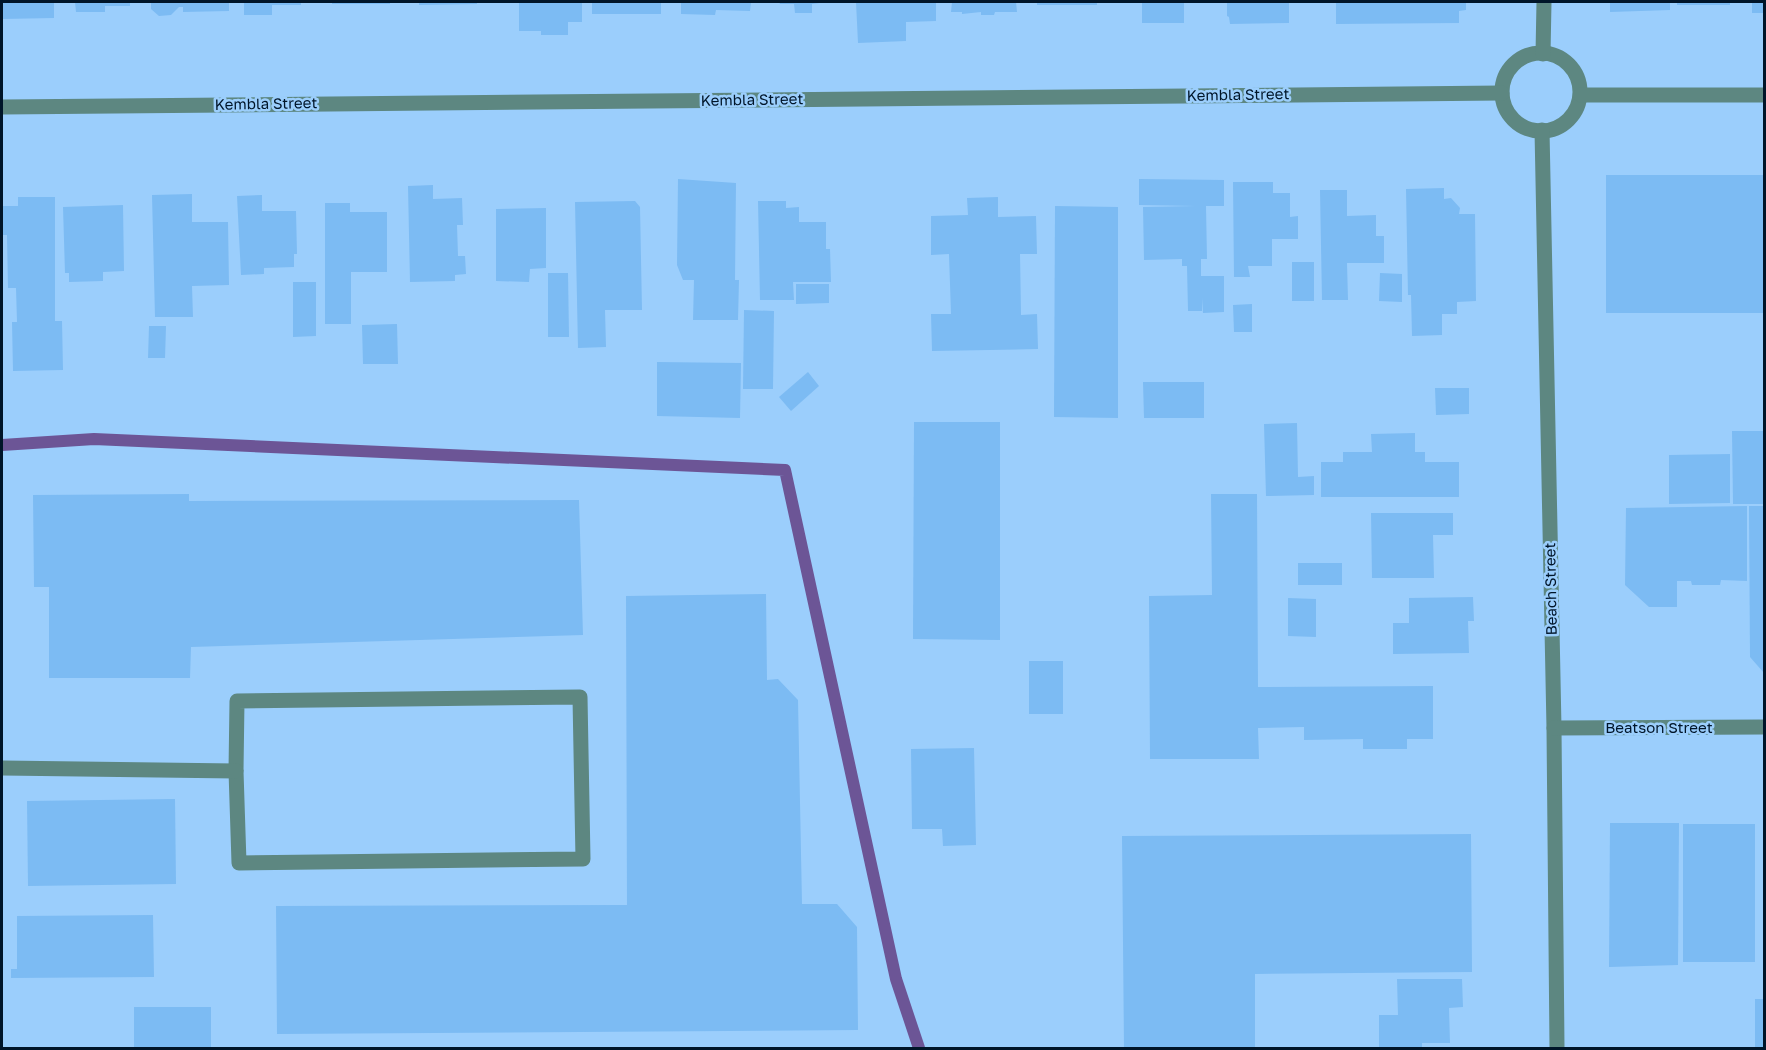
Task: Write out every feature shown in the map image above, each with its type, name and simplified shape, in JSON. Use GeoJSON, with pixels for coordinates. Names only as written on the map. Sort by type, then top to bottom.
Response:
{"type":"FeatureCollection","features":[{"type":"Feature","properties":{"kind":"street"},"geometry":{"type":"LineString","coordinates":[[1543,54],[1544,2]]}},
{"type":"Feature","properties":{"kind":"street"},"geometry":{"type":"LineString","coordinates":[[1537,53],[1551,54],[1563,60],[1573,69],[1581,95],[1571,117],[1561,126],[1542,130],[1526,128],[1515,122],[1508,112],[1502,93],[1505,75],[1513,64],[1537,53]]}},
{"type":"Feature","properties":{"kind":"street","name":"Kembla Street"},"geometry":{"type":"LineString","coordinates":[[2,107],[1502,93]]}},
{"type":"Feature","properties":{"kind":"street"},"geometry":{"type":"LineString","coordinates":[[1581,95],[1764,95]]}},
{"type":"Feature","properties":{"kind":"street","name":"Beach Street"},"geometry":{"type":"LineString","coordinates":[[1542,130],[1554,728],[1557,1048]]}},
{"type":"Feature","properties":{"kind":"street"},"geometry":{"type":"LineString","coordinates":[[580,697],[583,859],[239,863],[236,771],[237,701],[580,697]]}},
{"type":"Feature","properties":{"kind":"street","name":"Beatson Street"},"geometry":{"type":"LineString","coordinates":[[1554,728],[1764,727]]}},
{"type":"Feature","properties":{"kind":"street"},"geometry":{"type":"LineString","coordinates":[[2,768],[236,771]]}},
{"type":"Feature","properties":{"kind":"building"},"geometry":{"type":"Polygon","coordinates":[[[2,2],[54,2],[54,18],[2,19],[2,2]]]}},
{"type":"Feature","properties":{"kind":"building"},"geometry":{"type":"Polygon","coordinates":[[[75,2],[130,2],[130,6],[105,6],[105,12],[76,12],[75,2]]]}},
{"type":"Feature","properties":{"kind":"building"},"geometry":{"type":"Polygon","coordinates":[[[151,2],[229,2],[229,11],[183,12],[183,7],[179,7],[171,15],[159,16],[151,9],[151,2]]]}},
{"type":"Feature","properties":{"kind":"building"},"geometry":{"type":"Polygon","coordinates":[[[244,2],[301,2],[301,5],[272,5],[272,15],[244,15],[244,2]]]}},
{"type":"Feature","properties":{"kind":"building"},"geometry":{"type":"Polygon","coordinates":[[[332,2],[390,2],[390,4],[332,4],[332,2]]]}},
{"type":"Feature","properties":{"kind":"building"},"geometry":{"type":"Polygon","coordinates":[[[419,2],[477,2],[477,4],[419,5],[419,2]]]}},
{"type":"Feature","properties":{"kind":"building"},"geometry":{"type":"Polygon","coordinates":[[[519,2],[582,2],[582,22],[568,22],[568,35],[541,35],[541,31],[519,31],[519,2]]]}},
{"type":"Feature","properties":{"kind":"building"},"geometry":{"type":"Polygon","coordinates":[[[592,2],[661,2],[661,14],[592,14],[592,2]]]}},
{"type":"Feature","properties":{"kind":"building"},"geometry":{"type":"Polygon","coordinates":[[[681,2],[751,2],[750,11],[716,10],[715,15],[681,14],[681,2]]]}},
{"type":"Feature","properties":{"kind":"building"},"geometry":{"type":"Polygon","coordinates":[[[779,2],[820,3],[812,4],[812,13],[795,13],[794,4],[780,4],[779,2]]]}},
{"type":"Feature","properties":{"kind":"building"},"geometry":{"type":"Polygon","coordinates":[[[856,2],[936,2],[936,21],[906,22],[906,41],[858,43],[856,2]]]}},
{"type":"Feature","properties":{"kind":"building"},"geometry":{"type":"Polygon","coordinates":[[[952,2],[1016,2],[1017,12],[995,12],[994,15],[981,15],[981,12],[962,14],[962,12],[951,12],[952,2]]]}},
{"type":"Feature","properties":{"kind":"building"},"geometry":{"type":"Polygon","coordinates":[[[1037,2],[1097,2],[1097,5],[1037,5],[1037,2]]]}},
{"type":"Feature","properties":{"kind":"building"},"geometry":{"type":"Polygon","coordinates":[[[1142,2],[1184,2],[1184,23],[1142,23],[1142,2]]]}},
{"type":"Feature","properties":{"kind":"building"},"geometry":{"type":"Polygon","coordinates":[[[1227,2],[1289,2],[1289,23],[1230,24],[1227,16],[1227,2]]]}},
{"type":"Feature","properties":{"kind":"building"},"geometry":{"type":"Polygon","coordinates":[[[1336,2],[1466,2],[1466,10],[1459,11],[1459,23],[1336,24],[1336,2]]]}},
{"type":"Feature","properties":{"kind":"building"},"geometry":{"type":"Polygon","coordinates":[[[1610,2],[1670,2],[1670,10],[1610,12],[1610,2]]]}},
{"type":"Feature","properties":{"kind":"building"},"geometry":{"type":"Polygon","coordinates":[[[1677,2],[1730,2],[1730,5],[1677,5],[1677,2]]]}},
{"type":"Feature","properties":{"kind":"building"},"geometry":{"type":"Polygon","coordinates":[[[1752,2],[1764,2],[1764,13],[1752,13],[1752,2]]]}},
{"type":"Feature","properties":{"kind":"building"},"geometry":{"type":"Polygon","coordinates":[[[1606,175],[1764,175],[1764,313],[1606,313],[1606,175]]]}},
{"type":"Feature","properties":{"kind":"building"},"geometry":{"type":"Polygon","coordinates":[[[678,179],[736,183],[735,280],[739,280],[738,320],[693,320],[694,280],[683,280],[677,265],[678,179]]]}},
{"type":"Feature","properties":{"kind":"building"},"geometry":{"type":"Polygon","coordinates":[[[1139,179],[1224,180],[1224,206],[1206,206],[1207,259],[1201,259],[1201,276],[1224,276],[1224,312],[1203,313],[1202,298],[1202,311],[1188,311],[1187,266],[1182,266],[1182,259],[1144,260],[1143,207],[1196,206],[1139,205],[1139,179]]]}},
{"type":"Feature","properties":{"kind":"building"},"geometry":{"type":"Polygon","coordinates":[[[1233,182],[1273,182],[1273,193],[1290,193],[1290,217],[1298,216],[1298,239],[1272,239],[1272,266],[1248,266],[1250,277],[1234,277],[1233,182]]]}},
{"type":"Feature","properties":{"kind":"building"},"geometry":{"type":"Polygon","coordinates":[[[433,185],[433,199],[462,198],[463,225],[457,225],[458,256],[465,256],[466,274],[455,275],[455,281],[410,282],[408,186],[433,185]]]}},
{"type":"Feature","properties":{"kind":"building"},"geometry":{"type":"Polygon","coordinates":[[[1444,188],[1444,199],[1451,198],[1460,208],[1459,214],[1475,214],[1476,301],[1457,302],[1457,314],[1442,314],[1442,335],[1412,336],[1411,295],[1408,295],[1406,189],[1444,188]]]}},
{"type":"Feature","properties":{"kind":"building"},"geometry":{"type":"Polygon","coordinates":[[[1320,190],[1347,190],[1347,216],[1376,215],[1376,236],[1384,236],[1384,263],[1347,263],[1348,300],[1322,300],[1320,190]]]}},
{"type":"Feature","properties":{"kind":"building"},"geometry":{"type":"Polygon","coordinates":[[[192,194],[192,222],[228,222],[229,285],[192,286],[193,317],[155,317],[152,195],[192,194]]]}},
{"type":"Feature","properties":{"kind":"building"},"geometry":{"type":"Polygon","coordinates":[[[262,195],[262,211],[296,211],[297,254],[294,254],[294,267],[264,268],[264,274],[241,275],[237,196],[262,195]]]}},
{"type":"Feature","properties":{"kind":"building"},"geometry":{"type":"Polygon","coordinates":[[[18,197],[55,197],[55,321],[62,321],[63,370],[13,371],[12,322],[17,322],[16,288],[8,288],[7,235],[2,235],[2,206],[18,206],[18,197]]]}},
{"type":"Feature","properties":{"kind":"building"},"geometry":{"type":"Polygon","coordinates":[[[998,197],[998,217],[1036,216],[1037,254],[1020,254],[1021,315],[1037,314],[1038,349],[932,351],[931,314],[951,314],[949,254],[931,255],[931,216],[968,215],[967,198],[998,197]]]}},
{"type":"Feature","properties":{"kind":"building"},"geometry":{"type":"Polygon","coordinates":[[[635,201],[640,207],[642,310],[605,310],[606,347],[578,348],[575,202],[635,201]]]}},
{"type":"Feature","properties":{"kind":"building"},"geometry":{"type":"Polygon","coordinates":[[[758,201],[786,201],[786,208],[799,207],[799,222],[826,222],[826,249],[830,249],[831,282],[793,282],[794,300],[760,300],[758,201]]]}},
{"type":"Feature","properties":{"kind":"building"},"geometry":{"type":"Polygon","coordinates":[[[325,203],[350,203],[350,212],[387,212],[387,272],[351,272],[351,324],[325,324],[325,203]]]}},
{"type":"Feature","properties":{"kind":"building"},"geometry":{"type":"Polygon","coordinates":[[[123,205],[124,271],[103,272],[103,281],[69,282],[69,273],[65,273],[63,207],[123,205]]]}},
{"type":"Feature","properties":{"kind":"building"},"geometry":{"type":"Polygon","coordinates":[[[1055,206],[1118,207],[1118,418],[1054,417],[1055,206]]]}},
{"type":"Feature","properties":{"kind":"building"},"geometry":{"type":"Polygon","coordinates":[[[546,208],[546,268],[530,269],[529,282],[496,281],[496,209],[546,208]]]}},
{"type":"Feature","properties":{"kind":"building"},"geometry":{"type":"Polygon","coordinates":[[[1292,262],[1314,262],[1314,301],[1292,301],[1292,262]]]}},
{"type":"Feature","properties":{"kind":"building"},"geometry":{"type":"Polygon","coordinates":[[[548,273],[568,273],[569,337],[548,337],[548,273]]]}},
{"type":"Feature","properties":{"kind":"building"},"geometry":{"type":"Polygon","coordinates":[[[1380,273],[1402,274],[1402,302],[1379,301],[1380,273]]]}},
{"type":"Feature","properties":{"kind":"building"},"geometry":{"type":"Polygon","coordinates":[[[293,282],[316,282],[316,336],[293,337],[293,282]]]}},
{"type":"Feature","properties":{"kind":"building"},"geometry":{"type":"Polygon","coordinates":[[[796,284],[829,284],[829,303],[796,304],[796,284]]]}},
{"type":"Feature","properties":{"kind":"building"},"geometry":{"type":"Polygon","coordinates":[[[1252,304],[1252,332],[1234,332],[1233,305],[1252,304]]]}},
{"type":"Feature","properties":{"kind":"building"},"geometry":{"type":"Polygon","coordinates":[[[744,310],[774,311],[773,389],[743,389],[744,310]]]}},
{"type":"Feature","properties":{"kind":"building"},"geometry":{"type":"Polygon","coordinates":[[[397,324],[398,364],[363,364],[362,325],[397,324]]]}},
{"type":"Feature","properties":{"kind":"building"},"geometry":{"type":"Polygon","coordinates":[[[149,326],[166,326],[165,358],[148,358],[149,326]]]}},
{"type":"Feature","properties":{"kind":"building"},"geometry":{"type":"Polygon","coordinates":[[[657,362],[741,363],[740,418],[657,416],[657,362]]]}},
{"type":"Feature","properties":{"kind":"building"},"geometry":{"type":"Polygon","coordinates":[[[808,372],[819,386],[791,411],[779,397],[808,372]]]}},
{"type":"Feature","properties":{"kind":"building"},"geometry":{"type":"Polygon","coordinates":[[[1143,382],[1204,382],[1204,418],[1144,418],[1143,382]]]}},
{"type":"Feature","properties":{"kind":"building"},"geometry":{"type":"Polygon","coordinates":[[[1435,388],[1469,388],[1469,414],[1436,415],[1435,388]]]}},
{"type":"Feature","properties":{"kind":"building"},"geometry":{"type":"Polygon","coordinates":[[[914,422],[1000,422],[1000,640],[913,639],[914,422]]]}},
{"type":"Feature","properties":{"kind":"building"},"geometry":{"type":"Polygon","coordinates":[[[1297,423],[1298,477],[1314,476],[1314,495],[1266,496],[1264,424],[1297,423]]]}},
{"type":"Feature","properties":{"kind":"building"},"geometry":{"type":"Polygon","coordinates":[[[1732,431],[1764,431],[1764,504],[1733,504],[1732,431]]]}},
{"type":"Feature","properties":{"kind":"building"},"geometry":{"type":"Polygon","coordinates":[[[1415,433],[1415,452],[1425,452],[1425,462],[1459,462],[1459,497],[1321,497],[1321,462],[1343,462],[1343,452],[1372,452],[1371,434],[1415,433]]]}},
{"type":"Feature","properties":{"kind":"building"},"geometry":{"type":"Polygon","coordinates":[[[1730,454],[1730,503],[1669,504],[1669,455],[1730,454]]]}},
{"type":"Feature","properties":{"kind":"building"},"geometry":{"type":"Polygon","coordinates":[[[189,494],[189,501],[579,500],[583,635],[191,647],[190,678],[49,678],[49,587],[34,587],[33,495],[189,494]]]}},
{"type":"Feature","properties":{"kind":"building"},"geometry":{"type":"Polygon","coordinates":[[[1211,494],[1257,494],[1258,687],[1433,686],[1433,739],[1407,739],[1407,749],[1363,749],[1363,739],[1304,740],[1304,727],[1258,728],[1259,759],[1150,759],[1149,596],[1212,595],[1211,494]]]}},
{"type":"Feature","properties":{"kind":"building"},"geometry":{"type":"Polygon","coordinates":[[[1747,506],[1747,581],[1721,580],[1720,585],[1692,585],[1691,581],[1677,581],[1677,607],[1649,607],[1625,585],[1626,508],[1747,506]]]}},
{"type":"Feature","properties":{"kind":"building"},"geometry":{"type":"Polygon","coordinates":[[[1749,506],[1764,506],[1764,673],[1750,657],[1749,506]]]}},
{"type":"Feature","properties":{"kind":"building"},"geometry":{"type":"Polygon","coordinates":[[[1371,513],[1453,513],[1453,535],[1433,535],[1434,578],[1372,578],[1371,513]]]}},
{"type":"Feature","properties":{"kind":"building"},"geometry":{"type":"Polygon","coordinates":[[[1298,563],[1342,563],[1342,585],[1298,585],[1298,563]]]}},
{"type":"Feature","properties":{"kind":"building"},"geometry":{"type":"Polygon","coordinates":[[[766,594],[767,680],[778,679],[798,700],[802,904],[837,904],[857,927],[858,1030],[277,1034],[276,906],[627,905],[626,596],[766,594]]]}},
{"type":"Feature","properties":{"kind":"building"},"geometry":{"type":"Polygon","coordinates":[[[1473,597],[1474,621],[1468,621],[1469,653],[1393,654],[1393,623],[1409,623],[1409,598],[1473,597]]]}},
{"type":"Feature","properties":{"kind":"building"},"geometry":{"type":"Polygon","coordinates":[[[1288,598],[1316,599],[1316,637],[1288,636],[1288,598]]]}},
{"type":"Feature","properties":{"kind":"building"},"geometry":{"type":"Polygon","coordinates":[[[1029,661],[1063,661],[1063,714],[1029,714],[1029,661]]]}},
{"type":"Feature","properties":{"kind":"building"},"geometry":{"type":"Polygon","coordinates":[[[974,748],[976,845],[943,846],[942,829],[912,829],[911,749],[974,748]]]}},
{"type":"Feature","properties":{"kind":"building"},"geometry":{"type":"Polygon","coordinates":[[[175,799],[176,884],[28,886],[27,801],[175,799]]]}},
{"type":"Feature","properties":{"kind":"building"},"geometry":{"type":"Polygon","coordinates":[[[1610,823],[1679,823],[1678,965],[1609,967],[1610,823]]]}},
{"type":"Feature","properties":{"kind":"building"},"geometry":{"type":"Polygon","coordinates":[[[1683,824],[1755,824],[1755,962],[1683,962],[1683,824]]]}},
{"type":"Feature","properties":{"kind":"building"},"geometry":{"type":"Polygon","coordinates":[[[1471,834],[1472,972],[1255,974],[1255,1048],[1124,1048],[1122,836],[1471,834]]]}},
{"type":"Feature","properties":{"kind":"building"},"geometry":{"type":"Polygon","coordinates":[[[153,915],[154,977],[11,978],[11,969],[17,969],[17,916],[153,915]]]}},
{"type":"Feature","properties":{"kind":"building"},"geometry":{"type":"Polygon","coordinates":[[[1397,979],[1462,979],[1463,1007],[1449,1008],[1450,1043],[1422,1043],[1422,1048],[1379,1048],[1379,1015],[1398,1015],[1397,979]]]}},
{"type":"Feature","properties":{"kind":"building"},"geometry":{"type":"Polygon","coordinates":[[[1755,999],[1764,999],[1764,1048],[1755,1048],[1755,999]]]}},
{"type":"Feature","properties":{"kind":"building"},"geometry":{"type":"Polygon","coordinates":[[[134,1007],[211,1007],[211,1048],[134,1048],[134,1007]]]}},
{"type":"Feature","properties":{"kind":"waterway"},"geometry":{"type":"LineString","coordinates":[[2,445],[94,439],[785,470],[896,979],[919,1048]]}}]}
